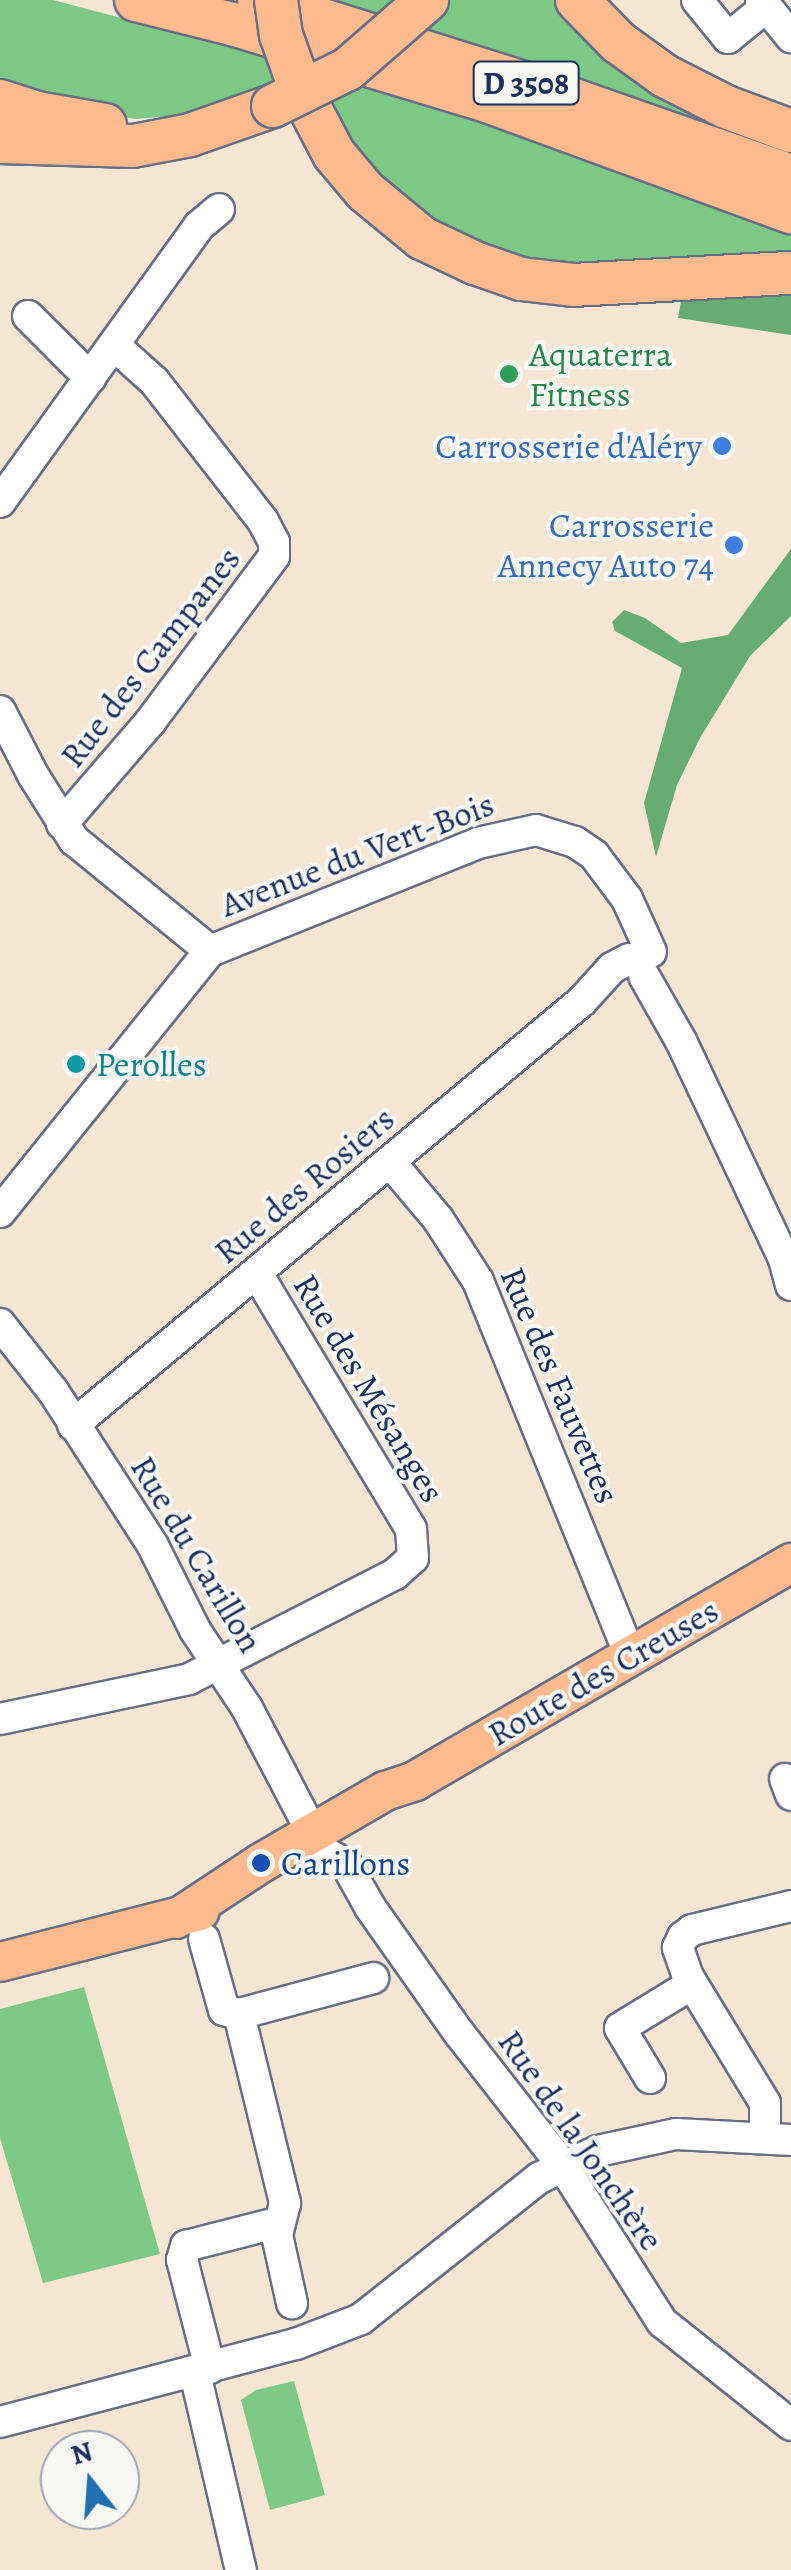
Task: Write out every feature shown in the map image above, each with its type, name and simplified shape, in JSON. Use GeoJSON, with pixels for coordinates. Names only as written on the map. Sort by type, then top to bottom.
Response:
{"type":"FeatureCollection","features":[{"type":"Feature","properties":{"kind":"highway","name":"D 3508"},"geometry":{"type":"LineString","coordinates":[[136,0],[232,24],[488,101],[791,212]]}},
{"type":"Feature","properties":{"kind":"highway","name":"D 3508"},"geometry":{"type":"LineString","coordinates":[[258,0],[555,92],[791,176]]}},
{"type":"Feature","properties":{"kind":"highway"},"geometry":{"type":"LineString","coordinates":[[276,0],[287,99],[366,191],[422,238],[521,279],[573,286],[791,273]]}},
{"type":"Feature","properties":{"kind":"highway"},"geometry":{"type":"LineString","coordinates":[[0,142],[133,146],[190,135],[287,99],[348,69],[427,0]]}},
{"type":"Feature","properties":{"kind":"highway"},"geometry":{"type":"LineString","coordinates":[[577,0],[618,42],[665,76],[726,108],[780,128]]}},
{"type":"Feature","properties":{"kind":"highway"},"geometry":{"type":"LineString","coordinates":[[0,101],[76,122],[155,128],[287,99]]}},
{"type":"Feature","properties":{"kind":"main road","name":"Route des Creuses"},"geometry":{"type":"LineString","coordinates":[[0,1962],[190,1929],[209,1894],[332,1843],[385,1792],[415,1781],[791,1563]]}},
{"type":"Feature","properties":{"kind":"street"},"geometry":{"type":"LineString","coordinates":[[697,0],[728,38],[764,4],[791,37]]}},
{"type":"Feature","properties":{"kind":"street"},"geometry":{"type":"LineString","coordinates":[[0,502],[199,226],[219,209]]}},
{"type":"Feature","properties":{"kind":"street"},"geometry":{"type":"LineString","coordinates":[[28,316],[90,378]]}},
{"type":"Feature","properties":{"kind":"street","name":"Rue des Campanes"},"geometry":{"type":"LineString","coordinates":[[62,824],[150,722],[274,556],[274,542],[264,521],[154,382],[114,345]]}},
{"type":"Feature","properties":{"kind":"street"},"geometry":{"type":"LineString","coordinates":[[0,712],[62,824],[85,852],[210,951]]}},
{"type":"Feature","properties":{"kind":"street","name":"Avenue du Vert-Bois"},"geometry":{"type":"LineString","coordinates":[[0,1212],[210,951],[478,842],[520,830],[563,836],[594,856],[610,877],[642,964],[784,1259],[791,1285]]}},
{"type":"Feature","properties":{"kind":"street","name":"Rue des Rosiers"},"geometry":{"type":"LineString","coordinates":[[73,1424],[258,1275],[582,1001],[642,964]]}},
{"type":"Feature","properties":{"kind":"street","name":"Rue des Fauvettes"},"geometry":{"type":"LineString","coordinates":[[390,1162],[438,1219],[478,1281],[630,1656]]}},
{"type":"Feature","properties":{"kind":"street","name":"Rue des Mésanges"},"geometry":{"type":"LineString","coordinates":[[219,1664],[395,1574],[407,1566],[416,1549],[411,1528],[258,1275]]}},
{"type":"Feature","properties":{"kind":"street","name":"Rue du Carillon"},"geometry":{"type":"LineString","coordinates":[[0,1324],[53,1391],[152,1544],[177,1596],[332,1843]]}},
{"type":"Feature","properties":{"kind":"street"},"geometry":{"type":"LineString","coordinates":[[0,1720],[153,1690],[219,1664]]}},
{"type":"Feature","properties":{"kind":"street","name":"Rue de la Jonchère"},"geometry":{"type":"LineString","coordinates":[[332,1843],[370,1907],[459,2033],[562,2165],[631,2276],[680,2340],[791,2425]]}},
{"type":"Feature","properties":{"kind":"street"},"geometry":{"type":"LineString","coordinates":[[0,2422],[296,2344],[361,2319],[539,2178],[562,2165],[616,2146],[676,2134],[778,2138],[764,2102],[679,1956],[682,1937],[692,1930],[791,1906]]}},
{"type":"Feature","properties":{"kind":"street"},"geometry":{"type":"LineString","coordinates":[[190,1929],[224,2010],[238,2014],[373,1978]]}},
{"type":"Feature","properties":{"kind":"street"},"geometry":{"type":"LineString","coordinates":[[650,2078],[620,2028],[692,1984]]}},
{"type":"Feature","properties":{"kind":"street"},"geometry":{"type":"LineString","coordinates":[[238,2014],[285,2203],[276,2235],[292,2303]]}},
{"type":"Feature","properties":{"kind":"street"},"geometry":{"type":"LineString","coordinates":[[240,2570],[182,2260],[186,2246],[280,2222]]}},
{"type":"Feature","properties":{"kind":"green space"},"geometry":{"type":"Polygon","coordinates":[[[0,0],[53,0],[273,58],[283,90],[220,111],[137,119],[74,112],[0,88],[0,0]]]}},
{"type":"Feature","properties":{"kind":"green space"},"geometry":{"type":"Polygon","coordinates":[[[324,0],[559,0],[791,148],[791,157],[324,0]]]}},
{"type":"Feature","properties":{"kind":"green space"},"geometry":{"type":"Polygon","coordinates":[[[319,69],[791,227],[791,260],[554,266],[503,254],[459,236],[410,208],[358,155],[319,69]]]}},
{"type":"Feature","properties":{"kind":"green space"},"geometry":{"type":"Polygon","coordinates":[[[791,293],[791,335],[678,318],[681,301],[791,293]]]}},
{"type":"Feature","properties":{"kind":"green space"},"geometry":{"type":"Polygon","coordinates":[[[791,549],[791,616],[750,656],[700,738],[677,785],[656,857],[644,803],[682,668],[615,631],[612,622],[624,610],[645,618],[681,643],[728,635],[791,549]]]}},
{"type":"Feature","properties":{"kind":"green space"},"geometry":{"type":"Polygon","coordinates":[[[84,1987],[160,2254],[43,2283],[0,2138],[0,2009],[84,1987]]]}},
{"type":"Feature","properties":{"kind":"green space"},"geometry":{"type":"Polygon","coordinates":[[[294,2381],[325,2495],[270,2510],[241,2400],[256,2390],[294,2381]]]}},
{"type":"Feature","properties":{"kind":"place","name":"Aquaterra Fitness"},"geometry":{"type":"Point","coordinates":[509,374]}},
{"type":"Feature","properties":{"kind":"place","name":"Carrosserie d'Aléry"},"geometry":{"type":"Point","coordinates":[722,446]}},
{"type":"Feature","properties":{"kind":"place","name":"Carrosserie Annecy Auto 74"},"geometry":{"type":"Point","coordinates":[734,545]}},
{"type":"Feature","properties":{"kind":"place","name":"Perolles"},"geometry":{"type":"Point","coordinates":[76,1064]}},
{"type":"Feature","properties":{"kind":"place","name":"Carillons"},"geometry":{"type":"Point","coordinates":[261,1863]}}]}
